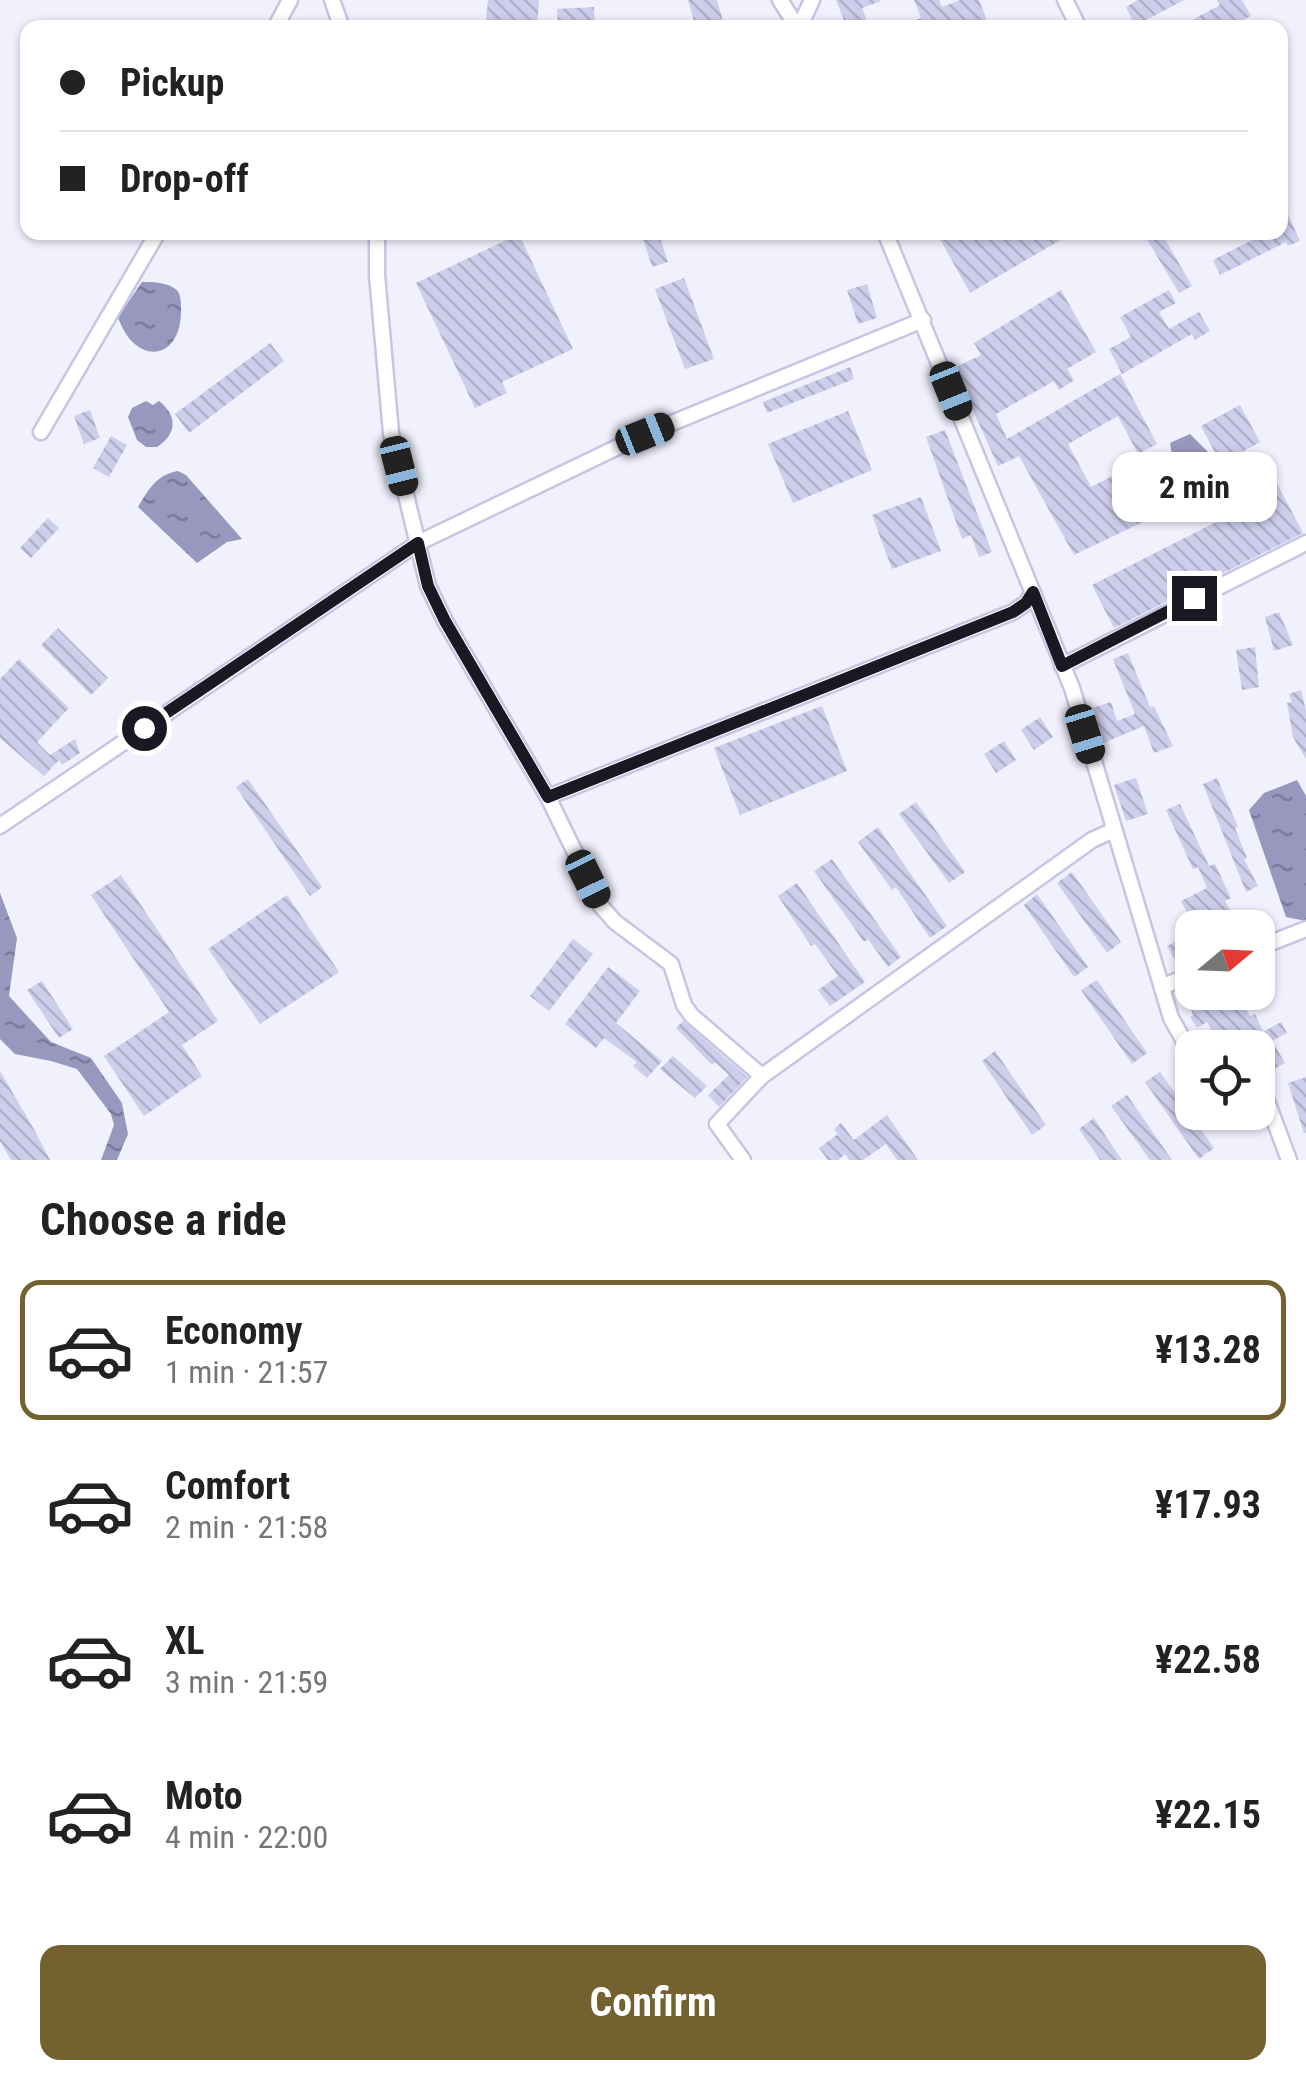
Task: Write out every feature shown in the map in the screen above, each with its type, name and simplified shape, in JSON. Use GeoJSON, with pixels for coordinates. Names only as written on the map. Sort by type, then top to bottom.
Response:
{"type":"FeatureCollection","features":[{"type":"Feature","properties":{"kind":"street"},"geometry":{"type":"LineString","coordinates":[[41,432],[153,240]]}},
{"type":"Feature","properties":{"kind":"street"},"geometry":{"type":"LineString","coordinates":[[377,240],[391,433],[428,586],[548,797],[602,906],[614,922],[671,964],[684,1006],[762,1076]]}},
{"type":"Feature","properties":{"kind":"street"},"geometry":{"type":"LineString","coordinates":[[888,240],[1062,666],[1178,1030]]}},
{"type":"Feature","properties":{"kind":"street"},"geometry":{"type":"LineString","coordinates":[[0,826],[418,543],[645,434],[922,320]]}},
{"type":"Feature","properties":{"kind":"street"},"geometry":{"type":"LineString","coordinates":[[1062,666],[1306,543]]}},
{"type":"Feature","properties":{"kind":"street"},"geometry":{"type":"LineString","coordinates":[[548,797],[1013,612],[1033,592]]}},
{"type":"Feature","properties":{"kind":"street"},"geometry":{"type":"LineString","coordinates":[[743,1160],[716,1124],[762,1076],[1077,850],[1114,830]]}},
{"type":"Feature","properties":{"kind":"street"},"geometry":{"type":"LineString","coordinates":[[1275,942],[1306,930]]}},
{"type":"Feature","properties":{"kind":"street"},"geometry":{"type":"LineString","coordinates":[[1162,987],[1175,981]]}},
{"type":"Feature","properties":{"kind":"street"},"geometry":{"type":"LineString","coordinates":[[1275,1121],[1289,1160]]}},
{"type":"Feature","properties":{"kind":"water"},"geometry":{"type":"Polygon","coordinates":[[[142,282],[170,286],[180,297],[179,327],[174,340],[156,352],[135,344],[118,317],[142,282]]]}},
{"type":"Feature","properties":{"kind":"water"},"geometry":{"type":"Polygon","coordinates":[[[146,401],[153,405],[159,401],[172,419],[171,431],[157,447],[146,447],[137,440],[128,417],[132,408],[146,401]]]}},
{"type":"Feature","properties":{"kind":"water"},"geometry":{"type":"Polygon","coordinates":[[[1190,434],[1209,453],[1213,476],[1189,487],[1175,472],[1170,443],[1190,434]]]}},
{"type":"Feature","properties":{"kind":"water"},"geometry":{"type":"Polygon","coordinates":[[[178,471],[186,475],[242,539],[227,542],[197,563],[138,507],[159,479],[178,471]]]}},
{"type":"Feature","properties":{"kind":"water"},"geometry":{"type":"Polygon","coordinates":[[[1297,780],[1306,796],[1306,921],[1286,917],[1249,810],[1264,793],[1297,780]]]}},
{"type":"Feature","properties":{"kind":"water"},"geometry":{"type":"Polygon","coordinates":[[[0,893],[17,938],[9,996],[51,1042],[91,1058],[122,1103],[128,1134],[117,1160],[101,1160],[114,1125],[111,1114],[77,1069],[15,1054],[0,1039],[0,893]]]}},
{"type":"Feature","properties":{"kind":"building"},"geometry":{"type":"Polygon","coordinates":[[[488,0],[539,0],[538,20],[486,20],[488,0]]]}},
{"type":"Feature","properties":{"kind":"building"},"geometry":{"type":"Polygon","coordinates":[[[688,0],[717,0],[723,20],[694,20],[688,0]]]}},
{"type":"Feature","properties":{"kind":"building"},"geometry":{"type":"Polygon","coordinates":[[[836,0],[881,1],[862,8],[867,20],[844,20],[836,0]]]}},
{"type":"Feature","properties":{"kind":"building"},"geometry":{"type":"Polygon","coordinates":[[[914,0],[939,0],[942,7],[960,0],[979,0],[987,20],[916,20],[921,18],[914,0]]]}},
{"type":"Feature","properties":{"kind":"building"},"geometry":{"type":"Polygon","coordinates":[[[1138,0],[1184,0],[1146,20],[1132,20],[1126,7],[1138,0]]]}},
{"type":"Feature","properties":{"kind":"building"},"geometry":{"type":"Polygon","coordinates":[[[1217,0],[1242,0],[1251,16],[1244,20],[1192,20],[1220,5],[1217,0]]]}},
{"type":"Feature","properties":{"kind":"building"},"geometry":{"type":"Polygon","coordinates":[[[594,7],[595,20],[558,20],[557,9],[594,7]]]}},
{"type":"Feature","properties":{"kind":"building"},"geometry":{"type":"Polygon","coordinates":[[[1288,215],[1300,241],[1288,246],[1286,242],[1220,275],[1213,260],[1252,240],[1288,240],[1288,215]]]}},
{"type":"Feature","properties":{"kind":"building"},"geometry":{"type":"Polygon","coordinates":[[[506,240],[522,240],[573,349],[502,382],[507,393],[475,408],[416,283],[506,240]]]}},
{"type":"Feature","properties":{"kind":"building"},"geometry":{"type":"Polygon","coordinates":[[[644,240],[661,240],[668,262],[652,267],[644,240]]]}},
{"type":"Feature","properties":{"kind":"building"},"geometry":{"type":"Polygon","coordinates":[[[940,240],[1060,240],[970,293],[940,240]]]}},
{"type":"Feature","properties":{"kind":"building"},"geometry":{"type":"Polygon","coordinates":[[[1147,240],[1166,240],[1192,286],[1179,293],[1147,240]]]}},
{"type":"Feature","properties":{"kind":"building"},"geometry":{"type":"Polygon","coordinates":[[[684,278],[714,359],[685,369],[655,289],[684,278]]]}},
{"type":"Feature","properties":{"kind":"building"},"geometry":{"type":"Polygon","coordinates":[[[867,284],[877,318],[858,324],[847,290],[867,284]]]}},
{"type":"Feature","properties":{"kind":"building"},"geometry":{"type":"Polygon","coordinates":[[[1061,290],[1096,352],[1067,369],[1074,380],[1059,390],[1054,381],[996,414],[1007,439],[1120,374],[1157,444],[1138,454],[1118,416],[1068,444],[1091,487],[1120,472],[1145,521],[1074,555],[1019,456],[998,466],[954,368],[981,355],[974,343],[1061,290]]]}},
{"type":"Feature","properties":{"kind":"building"},"geometry":{"type":"Polygon","coordinates":[[[1169,290],[1176,303],[1159,312],[1169,329],[1199,312],[1210,331],[1195,340],[1192,334],[1122,374],[1109,349],[1131,337],[1120,317],[1169,290]]]}},
{"type":"Feature","properties":{"kind":"building"},"geometry":{"type":"Polygon","coordinates":[[[270,343],[284,361],[189,433],[175,414],[270,343]]]}},
{"type":"Feature","properties":{"kind":"building"},"geometry":{"type":"Polygon","coordinates":[[[850,367],[854,379],[767,413],[763,402],[850,367]]]}},
{"type":"Feature","properties":{"kind":"building"},"geometry":{"type":"Polygon","coordinates":[[[1240,405],[1260,442],[1221,464],[1201,426],[1240,405]]]}},
{"type":"Feature","properties":{"kind":"building"},"geometry":{"type":"Polygon","coordinates":[[[90,410],[100,438],[84,444],[74,416],[90,410]]]}},
{"type":"Feature","properties":{"kind":"building"},"geometry":{"type":"Polygon","coordinates":[[[848,411],[872,470],[793,503],[768,444],[848,411]]]}},
{"type":"Feature","properties":{"kind":"building"},"geometry":{"type":"Polygon","coordinates":[[[945,430],[992,552],[979,557],[971,535],[962,539],[926,437],[945,430]]]}},
{"type":"Feature","properties":{"kind":"building"},"geometry":{"type":"Polygon","coordinates":[[[111,436],[127,445],[109,477],[93,468],[111,436]]]}},
{"type":"Feature","properties":{"kind":"building"},"geometry":{"type":"Polygon","coordinates":[[[1267,464],[1303,533],[1114,628],[1092,585],[1220,520],[1208,495],[1267,464]]]}},
{"type":"Feature","properties":{"kind":"building"},"geometry":{"type":"Polygon","coordinates":[[[921,497],[941,551],[892,569],[872,515],[921,497]]]}},
{"type":"Feature","properties":{"kind":"building"},"geometry":{"type":"Polygon","coordinates":[[[48,518],[59,528],[31,558],[20,548],[48,518]]]}},
{"type":"Feature","properties":{"kind":"building"},"geometry":{"type":"Polygon","coordinates":[[[1279,612],[1293,645],[1274,651],[1265,617],[1279,612]]]}},
{"type":"Feature","properties":{"kind":"building"},"geometry":{"type":"Polygon","coordinates":[[[58,628],[108,678],[91,695],[41,645],[58,628]]]}},
{"type":"Feature","properties":{"kind":"building"},"geometry":{"type":"Polygon","coordinates":[[[1255,647],[1259,687],[1242,690],[1236,650],[1255,647]]]}},
{"type":"Feature","properties":{"kind":"building"},"geometry":{"type":"Polygon","coordinates":[[[1128,653],[1150,707],[1154,706],[1173,746],[1154,753],[1144,726],[1103,743],[1092,708],[1111,702],[1117,721],[1135,714],[1113,659],[1128,653]]]}},
{"type":"Feature","properties":{"kind":"building"},"geometry":{"type":"Polygon","coordinates":[[[19,659],[69,708],[37,742],[50,755],[75,739],[80,753],[62,765],[59,760],[44,776],[0,738],[0,679],[19,659]]]}},
{"type":"Feature","properties":{"kind":"building"},"geometry":{"type":"Polygon","coordinates":[[[1301,690],[1306,711],[1306,759],[1293,737],[1287,703],[1292,702],[1289,694],[1301,690]]]}},
{"type":"Feature","properties":{"kind":"building"},"geometry":{"type":"Polygon","coordinates":[[[822,706],[847,771],[740,815],[714,748],[822,706]]]}},
{"type":"Feature","properties":{"kind":"building"},"geometry":{"type":"Polygon","coordinates":[[[1040,717],[1053,737],[1034,750],[1021,730],[1040,717]]]}},
{"type":"Feature","properties":{"kind":"building"},"geometry":{"type":"Polygon","coordinates":[[[1004,741],[1016,760],[996,773],[984,754],[1004,741]]]}},
{"type":"Feature","properties":{"kind":"building"},"geometry":{"type":"Polygon","coordinates":[[[1136,778],[1148,814],[1126,821],[1114,785],[1136,778]]]}},
{"type":"Feature","properties":{"kind":"building"},"geometry":{"type":"Polygon","coordinates":[[[1217,778],[1238,827],[1235,828],[1247,858],[1244,859],[1258,886],[1246,892],[1203,784],[1217,778]]]}},
{"type":"Feature","properties":{"kind":"building"},"geometry":{"type":"Polygon","coordinates":[[[248,779],[322,887],[310,896],[236,787],[248,779]]]}},
{"type":"Feature","properties":{"kind":"building"},"geometry":{"type":"Polygon","coordinates":[[[916,802],[965,872],[949,883],[899,814],[916,802]]]}},
{"type":"Feature","properties":{"kind":"building"},"geometry":{"type":"Polygon","coordinates":[[[1180,804],[1209,866],[1215,864],[1231,898],[1225,901],[1230,910],[1186,910],[1181,901],[1207,888],[1198,867],[1193,869],[1166,810],[1180,804]]]}},
{"type":"Feature","properties":{"kind":"building"},"geometry":{"type":"Polygon","coordinates":[[[878,827],[947,926],[930,938],[896,887],[892,890],[858,842],[878,827]]]}},
{"type":"Feature","properties":{"kind":"building"},"geometry":{"type":"Polygon","coordinates":[[[832,859],[901,957],[888,967],[868,939],[864,942],[814,871],[832,859]]]}},
{"type":"Feature","properties":{"kind":"building"},"geometry":{"type":"Polygon","coordinates":[[[1072,872],[1121,942],[1107,953],[1057,883],[1072,872]]]}},
{"type":"Feature","properties":{"kind":"building"},"geometry":{"type":"Polygon","coordinates":[[[121,875],[218,1021],[182,1045],[202,1076],[144,1116],[104,1056],[169,1012],[91,895],[121,875]]]}},
{"type":"Feature","properties":{"kind":"building"},"geometry":{"type":"Polygon","coordinates":[[[797,883],[865,982],[830,1006],[818,990],[838,976],[815,944],[811,946],[778,896],[797,883]]]}},
{"type":"Feature","properties":{"kind":"building"},"geometry":{"type":"Polygon","coordinates":[[[1037,894],[1088,967],[1074,977],[1024,905],[1037,894]]]}},
{"type":"Feature","properties":{"kind":"building"},"geometry":{"type":"Polygon","coordinates":[[[287,895],[339,972],[260,1024],[208,949],[287,895]]]}},
{"type":"Feature","properties":{"kind":"building"},"geometry":{"type":"Polygon","coordinates":[[[573,939],[593,954],[549,1011],[530,996],[573,939]]]}},
{"type":"Feature","properties":{"kind":"building"},"geometry":{"type":"Polygon","coordinates":[[[1175,942],[1175,961],[1167,946],[1175,942]]]}},
{"type":"Feature","properties":{"kind":"building"},"geometry":{"type":"Polygon","coordinates":[[[608,967],[640,991],[616,1023],[662,1061],[647,1078],[633,1066],[637,1062],[604,1038],[596,1048],[565,1024],[608,967]]]}},
{"type":"Feature","properties":{"kind":"building"},"geometry":{"type":"Polygon","coordinates":[[[1097,980],[1147,1053],[1132,1064],[1081,990],[1097,980]]]}},
{"type":"Feature","properties":{"kind":"building"},"geometry":{"type":"Polygon","coordinates":[[[42,981],[73,1029],[59,1038],[27,990],[42,981]]]}},
{"type":"Feature","properties":{"kind":"building"},"geometry":{"type":"Polygon","coordinates":[[[1191,1010],[1247,1010],[1250,1016],[1255,1014],[1262,1030],[1212,1030],[1207,1022],[1197,1028],[1190,1017],[1191,1010]]]}},
{"type":"Feature","properties":{"kind":"building"},"geometry":{"type":"Polygon","coordinates":[[[683,1021],[747,1077],[719,1107],[708,1095],[729,1075],[715,1062],[712,1065],[676,1028],[683,1021]]]}},
{"type":"Feature","properties":{"kind":"building"},"geometry":{"type":"Polygon","coordinates":[[[1281,1022],[1287,1033],[1275,1039],[1275,1030],[1267,1030],[1281,1022]]]}},
{"type":"Feature","properties":{"kind":"building"},"geometry":{"type":"Polygon","coordinates":[[[1275,1046],[1285,1063],[1275,1068],[1275,1046]]]}},
{"type":"Feature","properties":{"kind":"building"},"geometry":{"type":"Polygon","coordinates":[[[995,1051],[1046,1125],[1032,1135],[982,1061],[995,1051]]]}},
{"type":"Feature","properties":{"kind":"building"},"geometry":{"type":"Polygon","coordinates":[[[673,1056],[707,1086],[695,1098],[660,1069],[673,1056]]]}},
{"type":"Feature","properties":{"kind":"building"},"geometry":{"type":"Polygon","coordinates":[[[0,1071],[50,1160],[11,1160],[0,1141],[0,1071]]]}},
{"type":"Feature","properties":{"kind":"building"},"geometry":{"type":"Polygon","coordinates":[[[1160,1072],[1175,1093],[1175,1125],[1145,1082],[1160,1072]]]}},
{"type":"Feature","properties":{"kind":"building"},"geometry":{"type":"Polygon","coordinates":[[[1306,1077],[1306,1133],[1304,1133],[1288,1083],[1306,1077]]]}},
{"type":"Feature","properties":{"kind":"building"},"geometry":{"type":"Polygon","coordinates":[[[1127,1095],[1172,1160],[1150,1160],[1111,1106],[1127,1095]]]}},
{"type":"Feature","properties":{"kind":"building"},"geometry":{"type":"Polygon","coordinates":[[[887,1115],[918,1160],[897,1160],[886,1144],[863,1160],[849,1160],[845,1154],[838,1160],[828,1160],[819,1148],[838,1134],[834,1129],[841,1123],[854,1140],[887,1115]]]}},
{"type":"Feature","properties":{"kind":"building"},"geometry":{"type":"Polygon","coordinates":[[[1094,1118],[1122,1160],[1100,1160],[1079,1129],[1094,1118]]]}},
{"type":"Feature","properties":{"kind":"building"},"geometry":{"type":"Polygon","coordinates":[[[1179,1130],[1201,1130],[1214,1148],[1199,1159],[1179,1130]]]}},
{"type":"Feature","properties":{"kind":"route"},"geometry":{"type":"LineString","coordinates":[[144,728],[418,543],[428,586],[445,621],[548,797],[1013,612],[1033,592],[1062,666],[1194,598]]}}]}
